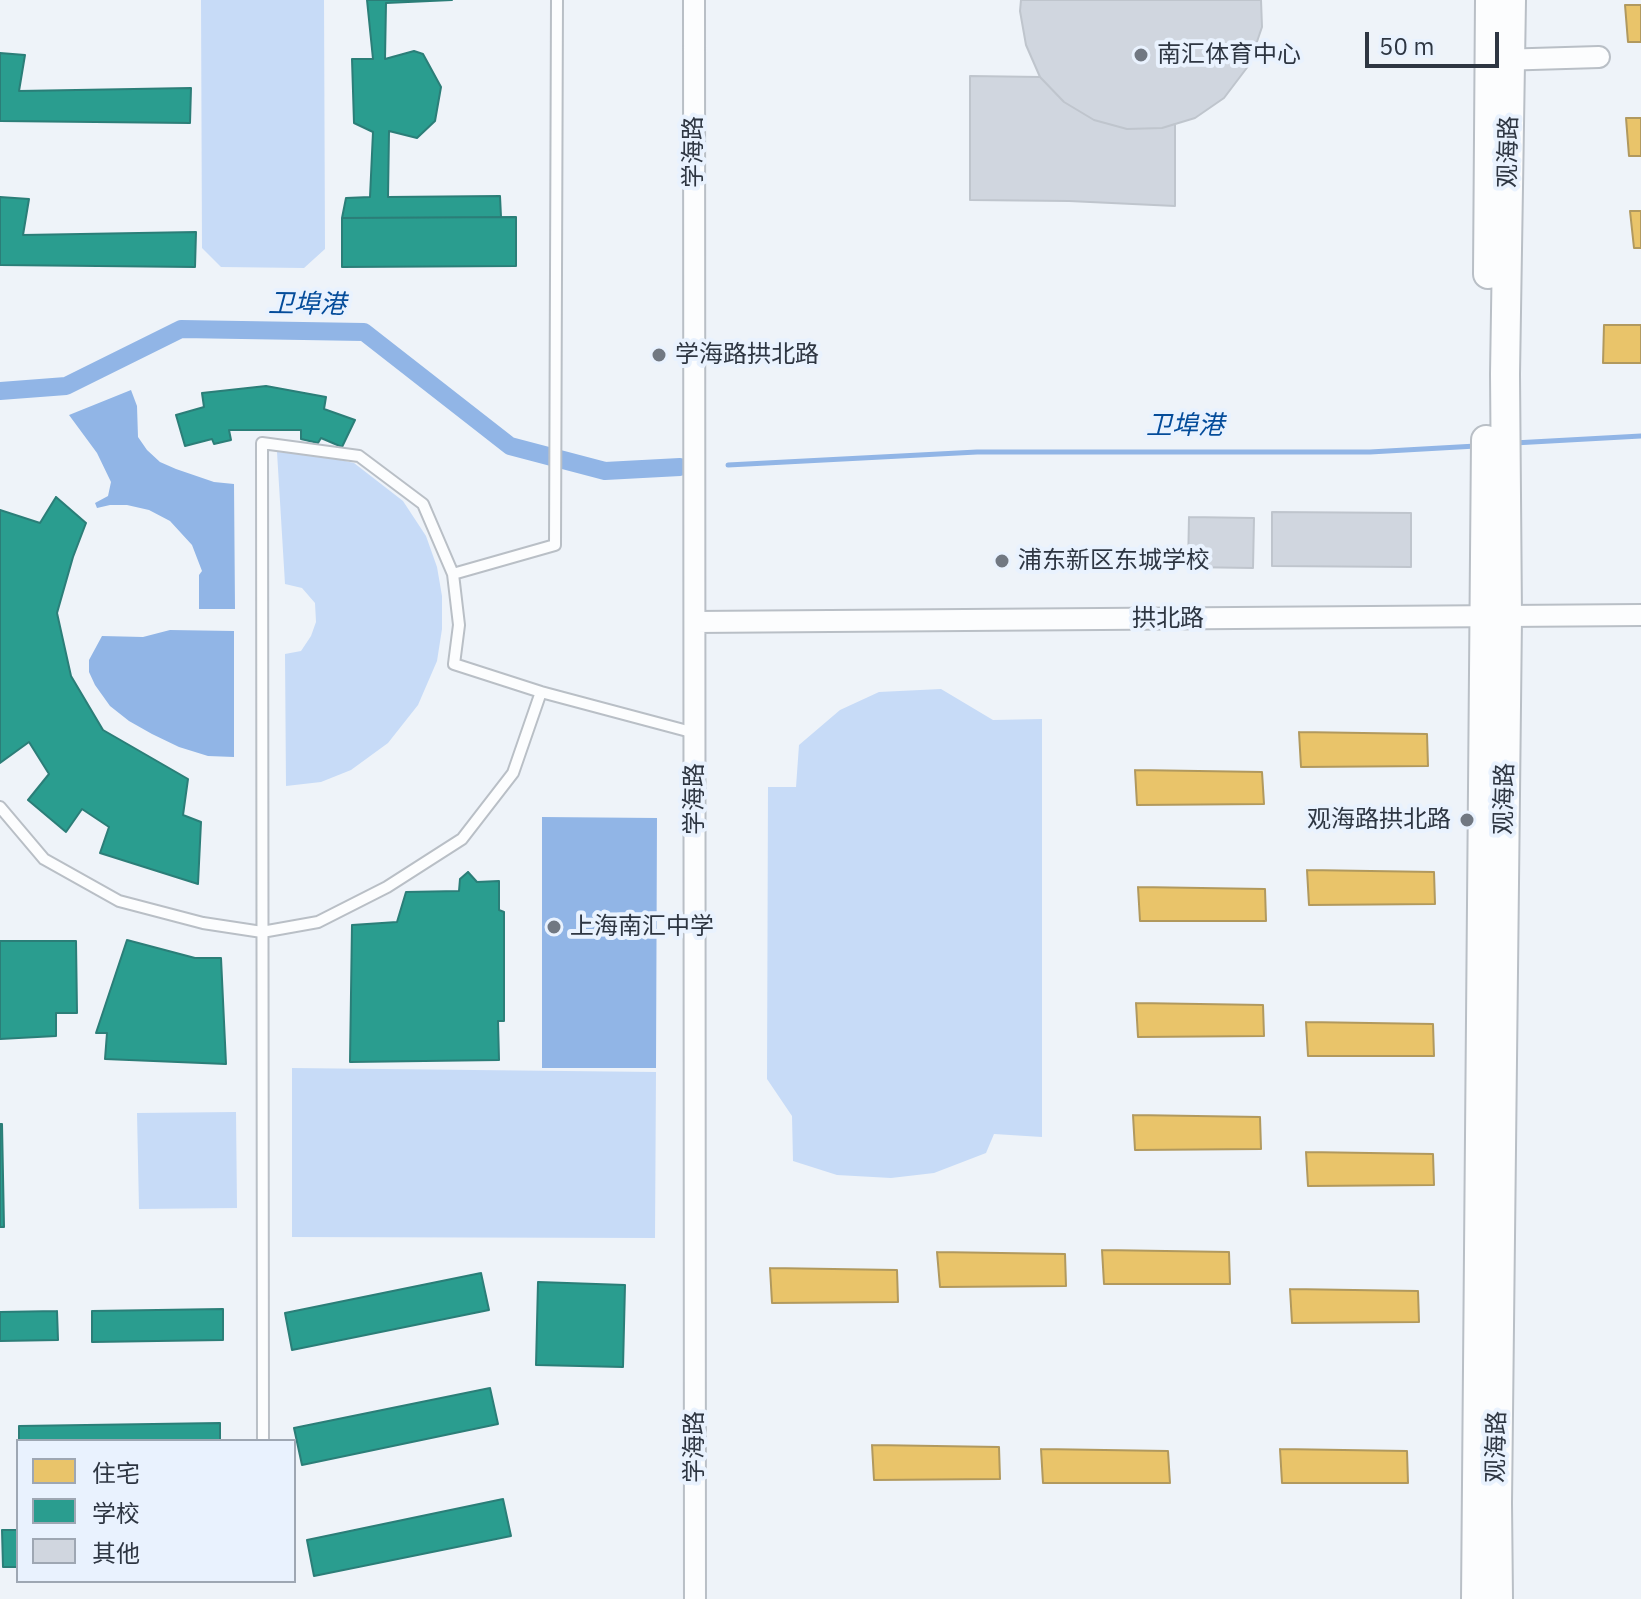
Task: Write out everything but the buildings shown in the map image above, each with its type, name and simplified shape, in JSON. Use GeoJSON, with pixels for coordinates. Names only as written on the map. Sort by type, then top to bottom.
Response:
{"type":"FeatureCollection","features":[{"type":"Feature","properties":{"kind":"main road","name":"观海路"},"geometry":{"type":"LineString","coordinates":[[1490,0],[1500,60]]}},
{"type":"Feature","properties":{"kind":"main road","name":"观海路"},"geometry":{"type":"LineString","coordinates":[[1498,1599],[1496,413],[1500,60],[1511,0]]}},
{"type":"Feature","properties":{"kind":"main road","name":"观海路"},"geometry":{"type":"LineString","coordinates":[[1476,1599],[1496,617]]}},
{"type":"Feature","properties":{"kind":"street","name":"学海路"},"geometry":{"type":"LineString","coordinates":[[694,0],[695,1599]]}},
{"type":"Feature","properties":{"kind":"street"},"geometry":{"type":"LineString","coordinates":[[1500,60],[1599,57]]}},
{"type":"Feature","properties":{"kind":"street","name":"拱北路"},"geometry":{"type":"LineString","coordinates":[[695,622],[1641,615]]}},
{"type":"Feature","properties":{"kind":"lane"},"geometry":{"type":"LineString","coordinates":[[453,574],[555,545],[557,0]]}},
{"type":"Feature","properties":{"kind":"lane"},"geometry":{"type":"LineString","coordinates":[[263,1439],[262,443],[359,456],[423,504],[453,574],[459,625],[454,664],[541,692],[695,733]]}},
{"type":"Feature","properties":{"kind":"lane"},"geometry":{"type":"LineString","coordinates":[[0,807],[44,859],[119,901],[203,923],[262,932],[318,922],[387,887],[462,839],[513,773],[541,692]]}},
{"type":"Feature","properties":{"kind":"shaded area"},"geometry":{"type":"Polygon","coordinates":[[[201,0],[324,0],[325,249],[304,268],[221,267],[202,248],[201,0]]]}},
{"type":"Feature","properties":{"kind":"shaded area"},"geometry":{"type":"Polygon","coordinates":[[[277,452],[314,454],[354,463],[403,501],[426,536],[437,567],[442,596],[442,629],[437,661],[418,705],[388,743],[351,770],[321,782],[286,786],[285,654],[301,651],[316,622],[315,603],[302,588],[285,584],[277,452]]]}},
{"type":"Feature","properties":{"kind":"shaded area"},"geometry":{"type":"Polygon","coordinates":[[[941,689],[993,720],[1042,719],[1042,1137],[994,1134],[986,1153],[934,1173],[891,1178],[837,1175],[793,1161],[792,1116],[767,1079],[768,787],[796,787],[799,745],[840,710],[879,692],[941,689]]]}},
{"type":"Feature","properties":{"kind":"shaded area"},"geometry":{"type":"Polygon","coordinates":[[[292,1068],[656,1072],[655,1238],[292,1237],[292,1068]]]}},
{"type":"Feature","properties":{"kind":"shaded area"},"geometry":{"type":"Polygon","coordinates":[[[236,1112],[237,1208],[139,1209],[137,1113],[236,1112]]]}},
{"type":"Feature","properties":{"kind":"water"},"geometry":{"type":"Polygon","coordinates":[[[131,390],[137,406],[138,437],[160,462],[214,482],[234,484],[235,609],[199,609],[199,575],[202,571],[192,545],[170,521],[149,510],[127,505],[97,508],[95,503],[108,496],[111,482],[97,453],[69,415],[131,390]]]}},
{"type":"Feature","properties":{"kind":"water"},"geometry":{"type":"Polygon","coordinates":[[[170,630],[234,631],[234,757],[208,756],[152,734],[110,706],[95,685],[89,672],[89,660],[102,636],[143,637],[170,630]]]}},
{"type":"Feature","properties":{"kind":"water"},"geometry":{"type":"Polygon","coordinates":[[[542,817],[657,818],[656,1068],[542,1068],[542,817]]]}},
{"type":"Feature","properties":{"kind":"waterway","name":"卫埠港"},"geometry":{"type":"LineString","coordinates":[[0,391],[66,386],[181,329],[364,332],[510,446],[605,471],[680,467]]}},
{"type":"Feature","properties":{"kind":"waterway","name":"卫埠港"},"geometry":{"type":"LineString","coordinates":[[1514,443],[1641,436]]}},
{"type":"Feature","properties":{"kind":"waterway","name":"卫埠港"},"geometry":{"type":"LineString","coordinates":[[728,465],[977,452],[1370,452],[1476,446]]}},
{"type":"Feature","properties":{"kind":"place","name":"南汇体育中心"},"geometry":{"type":"Point","coordinates":[1141,55]}},
{"type":"Feature","properties":{"kind":"place","name":"学海路拱北路"},"geometry":{"type":"Point","coordinates":[659,355]}},
{"type":"Feature","properties":{"kind":"place","name":"浦东新区东城学校"},"geometry":{"type":"Point","coordinates":[1002,561]}},
{"type":"Feature","properties":{"kind":"place","name":"观海路拱北路"},"geometry":{"type":"Point","coordinates":[1467,820]}},
{"type":"Feature","properties":{"kind":"place","name":"上海南汇中学"},"geometry":{"type":"Point","coordinates":[554,927]}}]}
